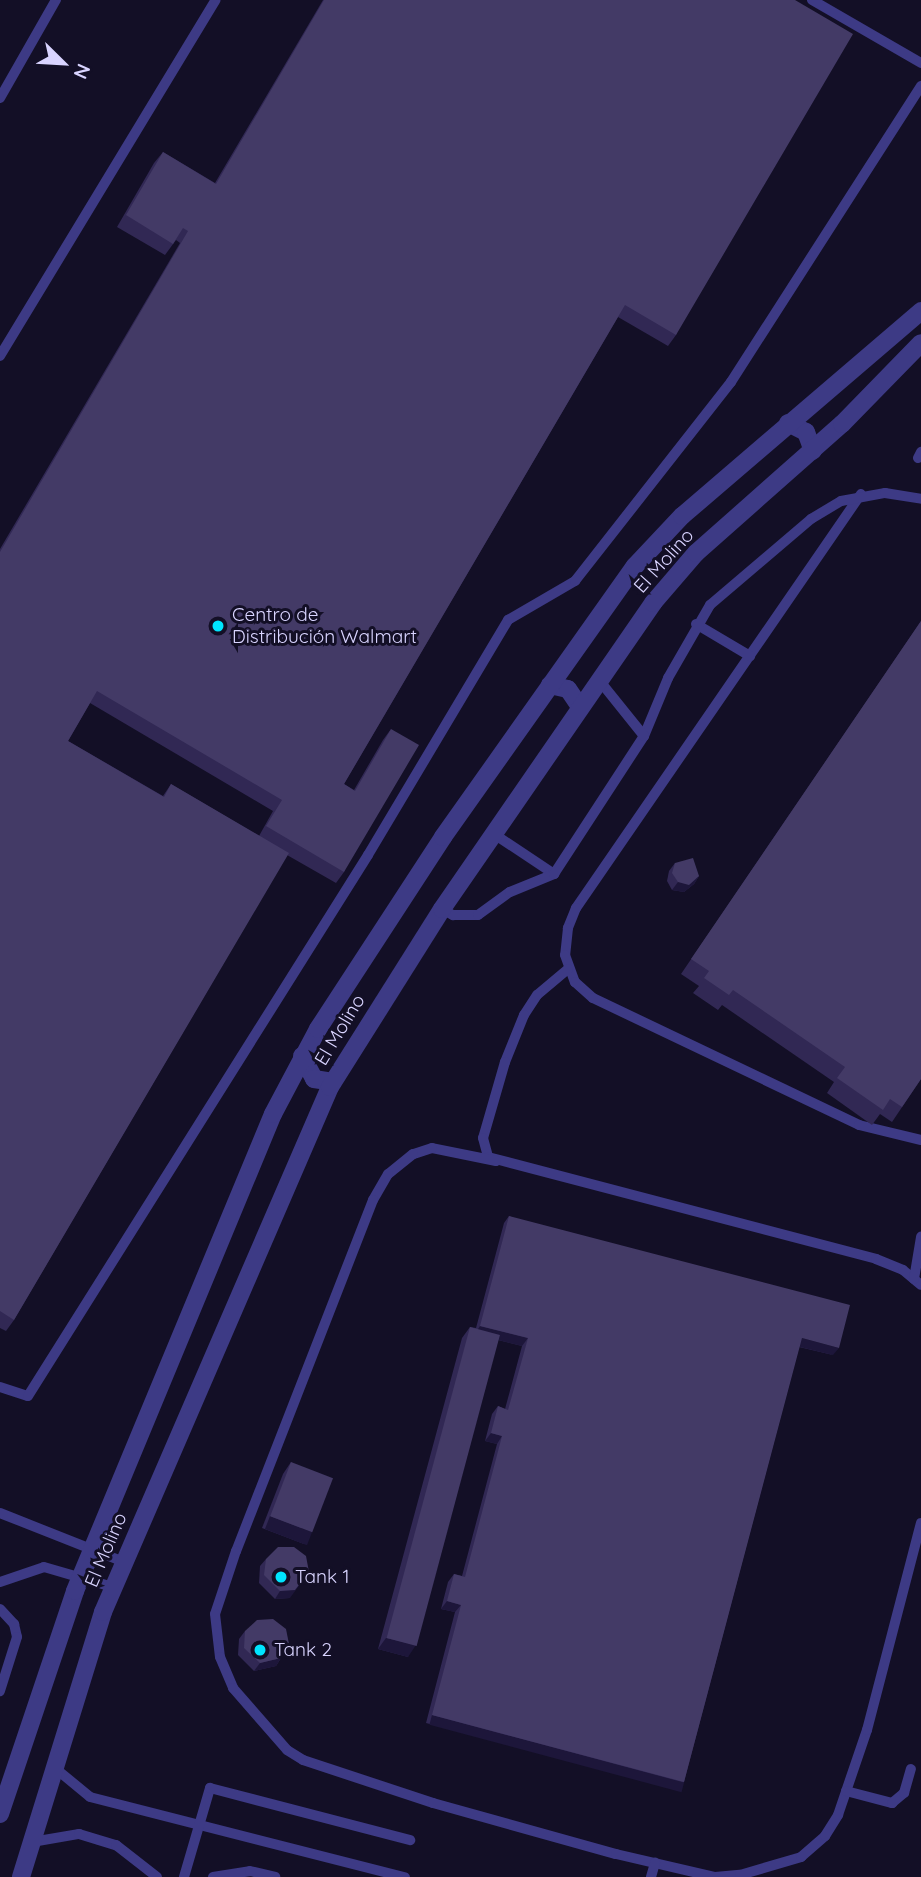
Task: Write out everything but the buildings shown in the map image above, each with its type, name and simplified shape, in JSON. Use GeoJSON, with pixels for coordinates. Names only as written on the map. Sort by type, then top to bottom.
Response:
{"type":"FeatureCollection","features":[{"type":"Feature","properties":{"kind":"street","name":"El Molino"},"geometry":{"type":"LineString","coordinates":[[0,1814],[80,1580],[273,1114],[302,1056],[371,944],[635,566],[682,516],[921,311]]}},
{"type":"Feature","properties":{"kind":"street","name":"El Molino"},"geometry":{"type":"LineString","coordinates":[[21,1877],[113,1587],[333,1082],[442,909],[599,680],[681,570],[813,451],[921,343]]}},
{"type":"Feature","properties":{"kind":"street"},"geometry":{"type":"LineString","coordinates":[[789,423],[806,432],[813,451]]}},
{"type":"Feature","properties":{"kind":"street"},"geometry":{"type":"LineString","coordinates":[[550,685],[568,689],[580,708]]}},
{"type":"Feature","properties":{"kind":"street"},"geometry":{"type":"LineString","coordinates":[[302,1056],[305,1069],[314,1079],[333,1082]]}},
{"type":"Feature","properties":{"kind":"lane"},"geometry":{"type":"LineString","coordinates":[[0,98],[56,0]]}},
{"type":"Feature","properties":{"kind":"lane"},"geometry":{"type":"LineString","coordinates":[[0,356],[216,0]]}},
{"type":"Feature","properties":{"kind":"lane"},"geometry":{"type":"LineString","coordinates":[[812,0],[921,63]]}},
{"type":"Feature","properties":{"kind":"lane"},"geometry":{"type":"LineString","coordinates":[[0,1387],[28,1396],[368,855],[508,621],[575,581],[730,382],[921,86]]}},
{"type":"Feature","properties":{"kind":"lane"},"geometry":{"type":"LineString","coordinates":[[442,909],[453,915],[478,915],[510,892],[554,874],[644,736],[696,624],[710,605],[811,519],[861,495],[885,493],[921,499]]}},
{"type":"Feature","properties":{"kind":"lane"},"geometry":{"type":"LineString","coordinates":[[861,495],[576,908],[564,943],[568,970],[581,990],[593,998],[859,1125],[921,1140]]}},
{"type":"Feature","properties":{"kind":"lane"},"geometry":{"type":"LineString","coordinates":[[696,624],[750,656]]}},
{"type":"Feature","properties":{"kind":"lane"},"geometry":{"type":"LineString","coordinates":[[599,680],[644,736]]}},
{"type":"Feature","properties":{"kind":"lane"},"geometry":{"type":"LineString","coordinates":[[494,834],[554,874]]}},
{"type":"Feature","properties":{"kind":"lane"},"geometry":{"type":"LineString","coordinates":[[496,1161],[484,1149],[483,1138],[505,1062],[537,995],[568,970]]}},
{"type":"Feature","properties":{"kind":"lane"},"geometry":{"type":"LineString","coordinates":[[921,1237],[918,1282],[876,1259],[496,1161],[432,1148],[413,1154],[388,1174],[373,1200],[236,1551],[215,1614],[220,1657],[233,1688],[287,1750],[303,1760],[433,1802],[655,1863],[715,1877],[737,1876],[801,1857],[825,1836],[846,1791],[921,1523]]}},
{"type":"Feature","properties":{"kind":"lane"},"geometry":{"type":"LineString","coordinates":[[0,1513],[124,1562]]}},
{"type":"Feature","properties":{"kind":"lane"},"geometry":{"type":"LineString","coordinates":[[0,1583],[44,1567],[80,1580],[113,1587]]}},
{"type":"Feature","properties":{"kind":"lane"},"geometry":{"type":"LineString","coordinates":[[0,1609],[14,1624],[17,1637],[0,1691]]}},
{"type":"Feature","properties":{"kind":"lane"},"geometry":{"type":"LineString","coordinates":[[55,1768],[90,1797],[405,1877]]}},
{"type":"Feature","properties":{"kind":"lane"},"geometry":{"type":"LineString","coordinates":[[846,1791],[892,1803],[904,1793],[911,1769]]}},
{"type":"Feature","properties":{"kind":"lane"},"geometry":{"type":"LineString","coordinates":[[184,1877],[211,1788],[410,1840]]}},
{"type":"Feature","properties":{"kind":"lane"},"geometry":{"type":"LineString","coordinates":[[32,1842],[79,1834],[116,1845],[157,1877]]}},
{"type":"Feature","properties":{"kind":"lane"},"geometry":{"type":"LineString","coordinates":[[651,1877],[655,1863]]}},
{"type":"Feature","properties":{"kind":"lane"},"geometry":{"type":"LineString","coordinates":[[213,1877],[250,1871],[275,1877]]}},
{"type":"Feature","properties":{"kind":"place","name":"Centro de Distribución Walmart"},"geometry":{"type":"Point","coordinates":[218,626]}},
{"type":"Feature","properties":{"kind":"place","name":"Tank 1"},"geometry":{"type":"Point","coordinates":[281,1577]}},
{"type":"Feature","properties":{"kind":"place","name":"Tank 2"},"geometry":{"type":"Point","coordinates":[260,1650]}}]}
